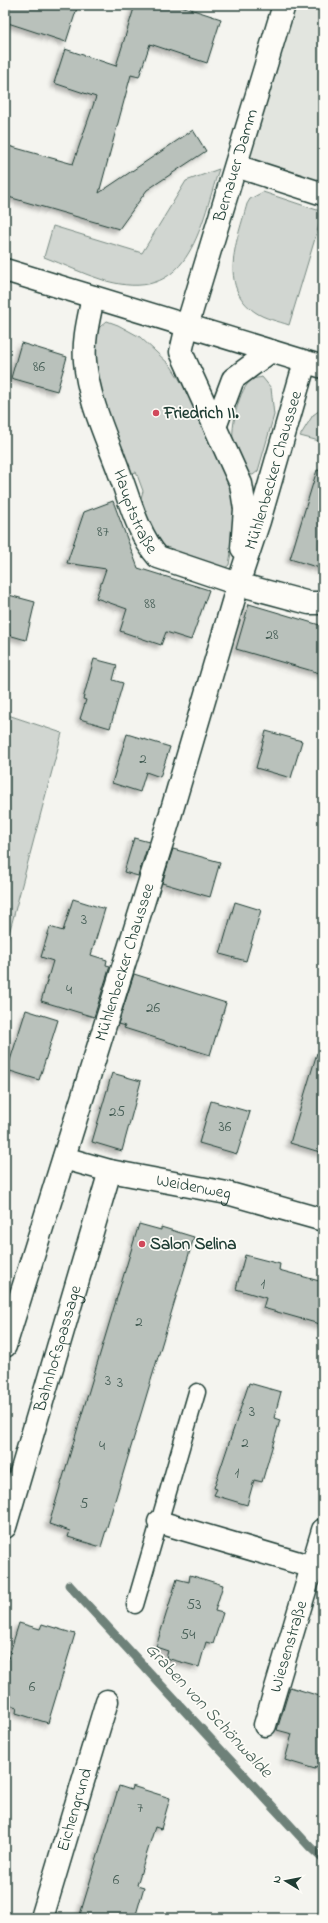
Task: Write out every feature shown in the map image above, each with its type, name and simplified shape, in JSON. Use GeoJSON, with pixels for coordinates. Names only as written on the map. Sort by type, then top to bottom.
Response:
{"type":"FeatureCollection","features":[{"type":"Feature","properties":{"kind":"main road","name":"Bernauer Damm"},"geometry":{"type":"LineString","coordinates":[[187,326],[284,5]]}},
{"type":"Feature","properties":{"kind":"main road"},"geometry":{"type":"LineString","coordinates":[[236,166],[323,194]]}},
{"type":"Feature","properties":{"kind":"main road"},"geometry":{"type":"LineString","coordinates":[[5,270],[314,365]]}},
{"type":"Feature","properties":{"kind":"main road","name":"Hauptstraße"},"geometry":{"type":"LineString","coordinates":[[93,297],[86,332],[85,359],[88,384],[149,547],[158,557],[309,603],[323,603]]}},
{"type":"Feature","properties":{"kind":"main road","name":"Mühlenbecker Chaussee"},"geometry":{"type":"LineString","coordinates":[[187,326],[181,352],[240,484],[245,509],[239,581]]}},
{"type":"Feature","properties":{"kind":"main road"},"geometry":{"type":"LineString","coordinates":[[215,427],[233,379],[271,351]]}},
{"type":"Feature","properties":{"kind":"main road","name":"Mühlenbecker Chaussee"},"geometry":{"type":"LineString","coordinates":[[5,1346],[168,823],[239,581],[314,365]]}},
{"type":"Feature","properties":{"kind":"main road","name":"Weidenweg"},"geometry":{"type":"LineString","coordinates":[[64,1158],[110,1170],[227,1194],[323,1220]]}},
{"type":"Feature","properties":{"kind":"main road","name":"Bahnhofspassage"},"geometry":{"type":"LineString","coordinates":[[5,1527],[110,1170]]}},
{"type":"Feature","properties":{"kind":"main road"},"geometry":{"type":"LineString","coordinates":[[160,1522],[318,1569]]}},
{"type":"Feature","properties":{"kind":"main road","name":"Wiesenstraße"},"geometry":{"type":"LineString","coordinates":[[265,1725],[318,1569],[323,1530]]}},
{"type":"Feature","properties":{"kind":"main road","name":"Eichengrund"},"geometry":{"type":"LineString","coordinates":[[42,1918],[107,1701]]}},
{"type":"Feature","properties":{"kind":"lane"},"geometry":{"type":"LineString","coordinates":[[135,1605],[197,1392]]}},
{"type":"Feature","properties":{"kind":"shaded area"},"geometry":{"type":"Polygon","coordinates":[[[294,5],[323,5],[323,191],[247,165],[294,5]]]}},
{"type":"Feature","properties":{"kind":"shaded area"},"geometry":{"type":"Polygon","coordinates":[[[219,169],[205,216],[186,258],[172,273],[155,282],[132,285],[103,280],[44,257],[53,226],[142,253],[186,181],[219,169]]]}},
{"type":"Feature","properties":{"kind":"shaded area"},"geometry":{"type":"Polygon","coordinates":[[[263,192],[323,212],[289,325],[267,318],[255,312],[243,301],[236,289],[233,275],[233,261],[247,204],[250,199],[263,192]]]}},
{"type":"Feature","properties":{"kind":"shaded area"},"geometry":{"type":"Polygon","coordinates":[[[107,321],[140,337],[171,366],[183,385],[233,486],[237,514],[229,565],[225,568],[160,549],[139,505],[143,491],[136,472],[126,475],[92,388],[95,331],[107,321]]]}},
{"type":"Feature","properties":{"kind":"shaded area"},"geometry":{"type":"Polygon","coordinates":[[[262,377],[271,388],[274,415],[258,471],[253,475],[246,474],[237,455],[233,443],[233,428],[234,418],[243,391],[253,379],[262,377]]]}},
{"type":"Feature","properties":{"kind":"shaded area"},"geometry":{"type":"Polygon","coordinates":[[[323,408],[323,442],[300,436],[313,415],[323,408]]]}},
{"type":"Feature","properties":{"kind":"shaded area"},"geometry":{"type":"Polygon","coordinates":[[[5,714],[62,733],[5,949],[5,714]]]}},
{"type":"Feature","properties":{"kind":"building"},"geometry":{"type":"Polygon","coordinates":[[[5,5],[78,5],[66,42],[5,22],[5,5]]]}},
{"type":"Feature","properties":{"kind":"building"},"geometry":{"type":"Polygon","coordinates":[[[135,5],[178,5],[221,19],[207,63],[150,44],[139,77],[131,75],[99,193],[193,130],[206,151],[147,190],[119,229],[5,196],[5,145],[73,164],[96,97],[54,83],[65,49],[116,66],[135,5]]]}},
{"type":"Feature","properties":{"kind":"building"},"geometry":{"type":"Polygon","coordinates":[[[21,343],[67,357],[57,391],[11,378],[21,343]]]}},
{"type":"Feature","properties":{"kind":"building"},"geometry":{"type":"Polygon","coordinates":[[[317,470],[323,471],[323,569],[290,559],[317,470]]]}},
{"type":"Feature","properties":{"kind":"building"},"geometry":{"type":"Polygon","coordinates":[[[113,501],[138,568],[209,590],[191,640],[166,632],[161,645],[120,631],[127,609],[96,598],[106,569],[67,563],[84,512],[113,501]]]}},
{"type":"Feature","properties":{"kind":"building"},"geometry":{"type":"Polygon","coordinates":[[[5,594],[35,602],[26,640],[5,634],[5,594]]]}},
{"type":"Feature","properties":{"kind":"building"},"geometry":{"type":"Polygon","coordinates":[[[249,604],[323,626],[323,674],[236,649],[249,604]]]}},
{"type":"Feature","properties":{"kind":"building"},"geometry":{"type":"Polygon","coordinates":[[[94,659],[117,665],[113,680],[123,683],[110,728],[80,719],[86,700],[83,699],[94,659]]]}},
{"type":"Feature","properties":{"kind":"building"},"geometry":{"type":"Polygon","coordinates":[[[266,731],[302,741],[291,778],[256,768],[266,731]]]}},
{"type":"Feature","properties":{"kind":"building"},"geometry":{"type":"Polygon","coordinates":[[[127,734],[170,747],[160,777],[146,772],[140,792],[112,783],[127,734]]]}},
{"type":"Feature","properties":{"kind":"building"},"geometry":{"type":"Polygon","coordinates":[[[134,838],[149,842],[138,876],[124,872],[134,838]]]}},
{"type":"Feature","properties":{"kind":"building"},"geometry":{"type":"Polygon","coordinates":[[[173,849],[220,862],[210,897],[162,883],[173,849]]]}},
{"type":"Feature","properties":{"kind":"building"},"geometry":{"type":"Polygon","coordinates":[[[73,899],[105,909],[91,955],[107,960],[106,965],[110,966],[94,1017],[41,1001],[53,961],[41,957],[50,927],[63,931],[73,899]]]}},
{"type":"Feature","properties":{"kind":"building"},"geometry":{"type":"Polygon","coordinates":[[[235,902],[261,910],[246,961],[220,954],[235,902]]]}},
{"type":"Feature","properties":{"kind":"building"},"geometry":{"type":"Polygon","coordinates":[[[134,974],[226,1003],[210,1055],[124,1028],[125,1026],[118,1024],[134,974]]]}},
{"type":"Feature","properties":{"kind":"building"},"geometry":{"type":"Polygon","coordinates":[[[26,1010],[58,1020],[39,1080],[7,1070],[26,1010]]]}},
{"type":"Feature","properties":{"kind":"building"},"geometry":{"type":"Polygon","coordinates":[[[317,1053],[323,1054],[323,1153],[290,1143],[317,1053]]]}},
{"type":"Feature","properties":{"kind":"building"},"geometry":{"type":"Polygon","coordinates":[[[112,1073],[141,1081],[122,1151],[92,1142],[112,1073]]]}},
{"type":"Feature","properties":{"kind":"building"},"geometry":{"type":"Polygon","coordinates":[[[211,1101],[250,1112],[237,1154],[199,1143],[211,1101]]]}},
{"type":"Feature","properties":{"kind":"building"},"geometry":{"type":"Polygon","coordinates":[[[139,1224],[161,1230],[161,1227],[194,1237],[101,1547],[68,1537],[70,1531],[49,1524],[139,1224]]]}},
{"type":"Feature","properties":{"kind":"building"},"geometry":{"type":"Polygon","coordinates":[[[245,1255],[280,1264],[279,1270],[323,1282],[323,1325],[263,1308],[266,1298],[236,1289],[245,1255]]]}},
{"type":"Feature","properties":{"kind":"building"},"geometry":{"type":"Polygon","coordinates":[[[249,1383],[281,1392],[274,1418],[280,1420],[262,1482],[254,1480],[247,1505],[214,1495],[217,1489],[214,1488],[249,1383]]]}},
{"type":"Feature","properties":{"kind":"building"},"geometry":{"type":"Polygon","coordinates":[[[190,1575],[223,1585],[215,1611],[223,1613],[213,1644],[206,1642],[199,1667],[166,1658],[168,1651],[156,1647],[177,1579],[189,1582],[190,1575]]]}},
{"type":"Feature","properties":{"kind":"building"},"geometry":{"type":"Polygon","coordinates":[[[19,1623],[40,1629],[42,1624],[75,1634],[48,1723],[16,1713],[17,1707],[5,1704],[5,1669],[19,1623]]]}},
{"type":"Feature","properties":{"kind":"building"},"geometry":{"type":"Polygon","coordinates":[[[290,1687],[323,1697],[323,1768],[316,1766],[315,1769],[285,1760],[292,1734],[277,1730],[290,1687]]]}},
{"type":"Feature","properties":{"kind":"building"},"geometry":{"type":"Polygon","coordinates":[[[119,1786],[131,1790],[132,1786],[170,1798],[161,1829],[155,1827],[137,1885],[144,1887],[135,1918],[79,1918],[119,1786]]]}},
{"type":"Feature","properties":{"kind":"waterway","name":"Graben von Schönwalde"},"geometry":{"type":"LineString","coordinates":[[69,1585],[310,1847],[323,1859]]}},
{"type":"Feature","properties":{"kind":"place","name":"Friedrich II."},"geometry":{"type":"Point","coordinates":[156,413]}},
{"type":"Feature","properties":{"kind":"place","name":"Salon Selina"},"geometry":{"type":"Point","coordinates":[142,1244]}}]}
